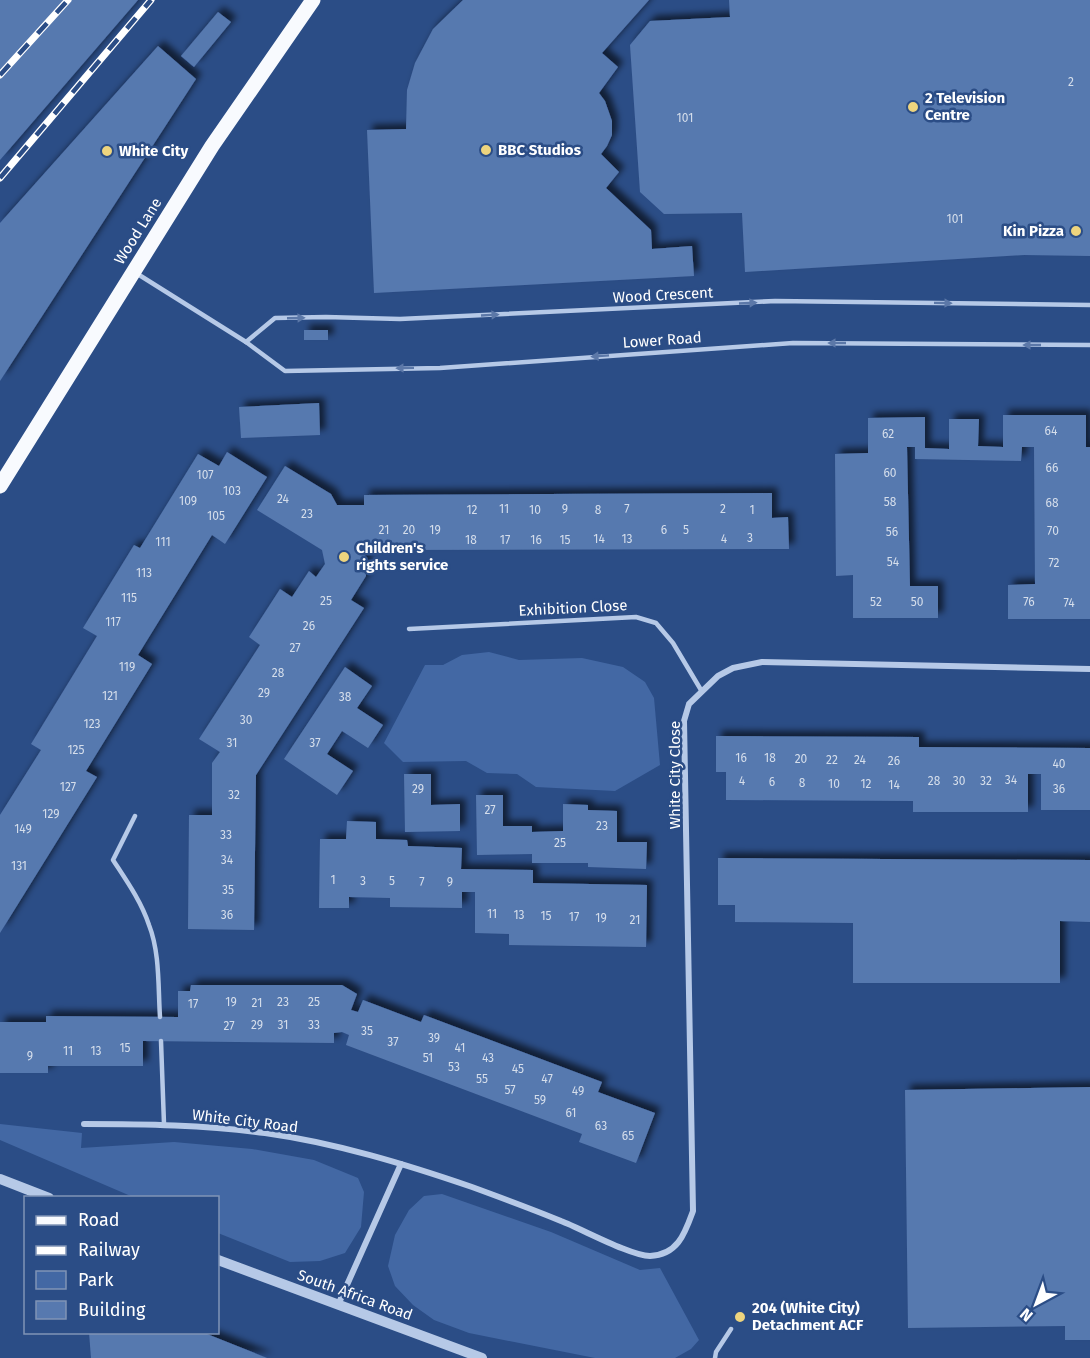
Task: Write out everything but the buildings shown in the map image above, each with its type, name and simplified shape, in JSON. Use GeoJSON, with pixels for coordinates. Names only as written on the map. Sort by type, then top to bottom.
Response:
{"type":"FeatureCollection","features":[{"type":"Feature","properties":{"kind":"main road","name":"Wood Lane"},"geometry":{"type":"LineString","coordinates":[[0,486],[212,146],[313,0]]}},
{"type":"Feature","properties":{"kind":"street","name":"White City Close"},"geometry":{"type":"LineString","coordinates":[[668,1252],[684,1238],[693,1210],[684,721],[689,704],[718,676],[733,668],[762,662],[1090,669]]}},
{"type":"Feature","properties":{"kind":"street","name":"White City Road"},"geometry":{"type":"LineString","coordinates":[[84,1124],[164,1124],[265,1133],[335,1146],[401,1164],[473,1188],[562,1221],[631,1252],[650,1256],[668,1252]]}},
{"type":"Feature","properties":{"kind":"street"},"geometry":{"type":"LineString","coordinates":[[338,1305],[401,1164]]}},
{"type":"Feature","properties":{"kind":"street"},"geometry":{"type":"LineString","coordinates":[[0,1179],[46,1196]]}},
{"type":"Feature","properties":{"kind":"street","name":"South Africa Road"},"geometry":{"type":"LineString","coordinates":[[219,1260],[482,1358]]}},
{"type":"Feature","properties":{"kind":"lane","name":"Lower Road"},"geometry":{"type":"LineString","coordinates":[[134,272],[246,342],[285,371],[440,368],[793,343],[1090,345]]}},
{"type":"Feature","properties":{"kind":"lane","name":"Wood Crescent"},"geometry":{"type":"LineString","coordinates":[[246,342],[275,318],[400,319],[775,301],[1090,305]]}},
{"type":"Feature","properties":{"kind":"lane","name":"Exhibition Close"},"geometry":{"type":"LineString","coordinates":[[409,629],[636,617],[656,623],[689,666],[701,690]]}},
{"type":"Feature","properties":{"kind":"lane"},"geometry":{"type":"LineString","coordinates":[[135,816],[113,860],[133,891],[149,924],[155,951],[159,1017]]}},
{"type":"Feature","properties":{"kind":"lane"},"geometry":{"type":"LineString","coordinates":[[161,1041],[164,1124]]}},
{"type":"Feature","properties":{"kind":"lane"},"geometry":{"type":"LineString","coordinates":[[716,1358],[716,1352],[731,1329]]}},
{"type":"Feature","properties":{"kind":"green space"},"geometry":{"type":"Polygon","coordinates":[[[489,652],[519,660],[582,658],[623,667],[645,682],[654,698],[660,765],[615,791],[536,787],[517,774],[487,773],[466,761],[403,762],[384,743],[425,665],[443,665],[462,655],[489,652]]]}},
{"type":"Feature","properties":{"kind":"green space"},"geometry":{"type":"Polygon","coordinates":[[[0,1124],[82,1133],[81,1148],[174,1142],[252,1149],[314,1160],[358,1178],[364,1192],[361,1227],[345,1253],[320,1261],[290,1262],[219,1233],[219,1196],[131,1196],[0,1140],[0,1124]]]}},
{"type":"Feature","properties":{"kind":"green space"},"geometry":{"type":"Polygon","coordinates":[[[442,1194],[551,1232],[640,1270],[660,1268],[699,1340],[691,1349],[675,1358],[595,1358],[469,1333],[434,1320],[413,1305],[395,1286],[388,1266],[395,1235],[409,1210],[424,1196],[442,1194]]]}},
{"type":"Feature","properties":{"kind":"railway"},"geometry":{"type":"LineString","coordinates":[[0,75],[68,0]]}},
{"type":"Feature","properties":{"kind":"railway"},"geometry":{"type":"LineString","coordinates":[[0,178],[151,0]]}},
{"type":"Feature","properties":{"kind":"place","name":"2 Television Centre"},"geometry":{"type":"Point","coordinates":[913,107]}},
{"type":"Feature","properties":{"kind":"place","name":"BBC Studios"},"geometry":{"type":"Point","coordinates":[486,150]}},
{"type":"Feature","properties":{"kind":"place","name":"White City"},"geometry":{"type":"Point","coordinates":[107,151]}},
{"type":"Feature","properties":{"kind":"place","name":"Kin Pizza"},"geometry":{"type":"Point","coordinates":[1076,231]}},
{"type":"Feature","properties":{"kind":"place","name":"Children's rights service"},"geometry":{"type":"Point","coordinates":[344,557]}},
{"type":"Feature","properties":{"kind":"place","name":"204 (White City) Detachment ACF"},"geometry":{"type":"Point","coordinates":[740,1317]}}]}
